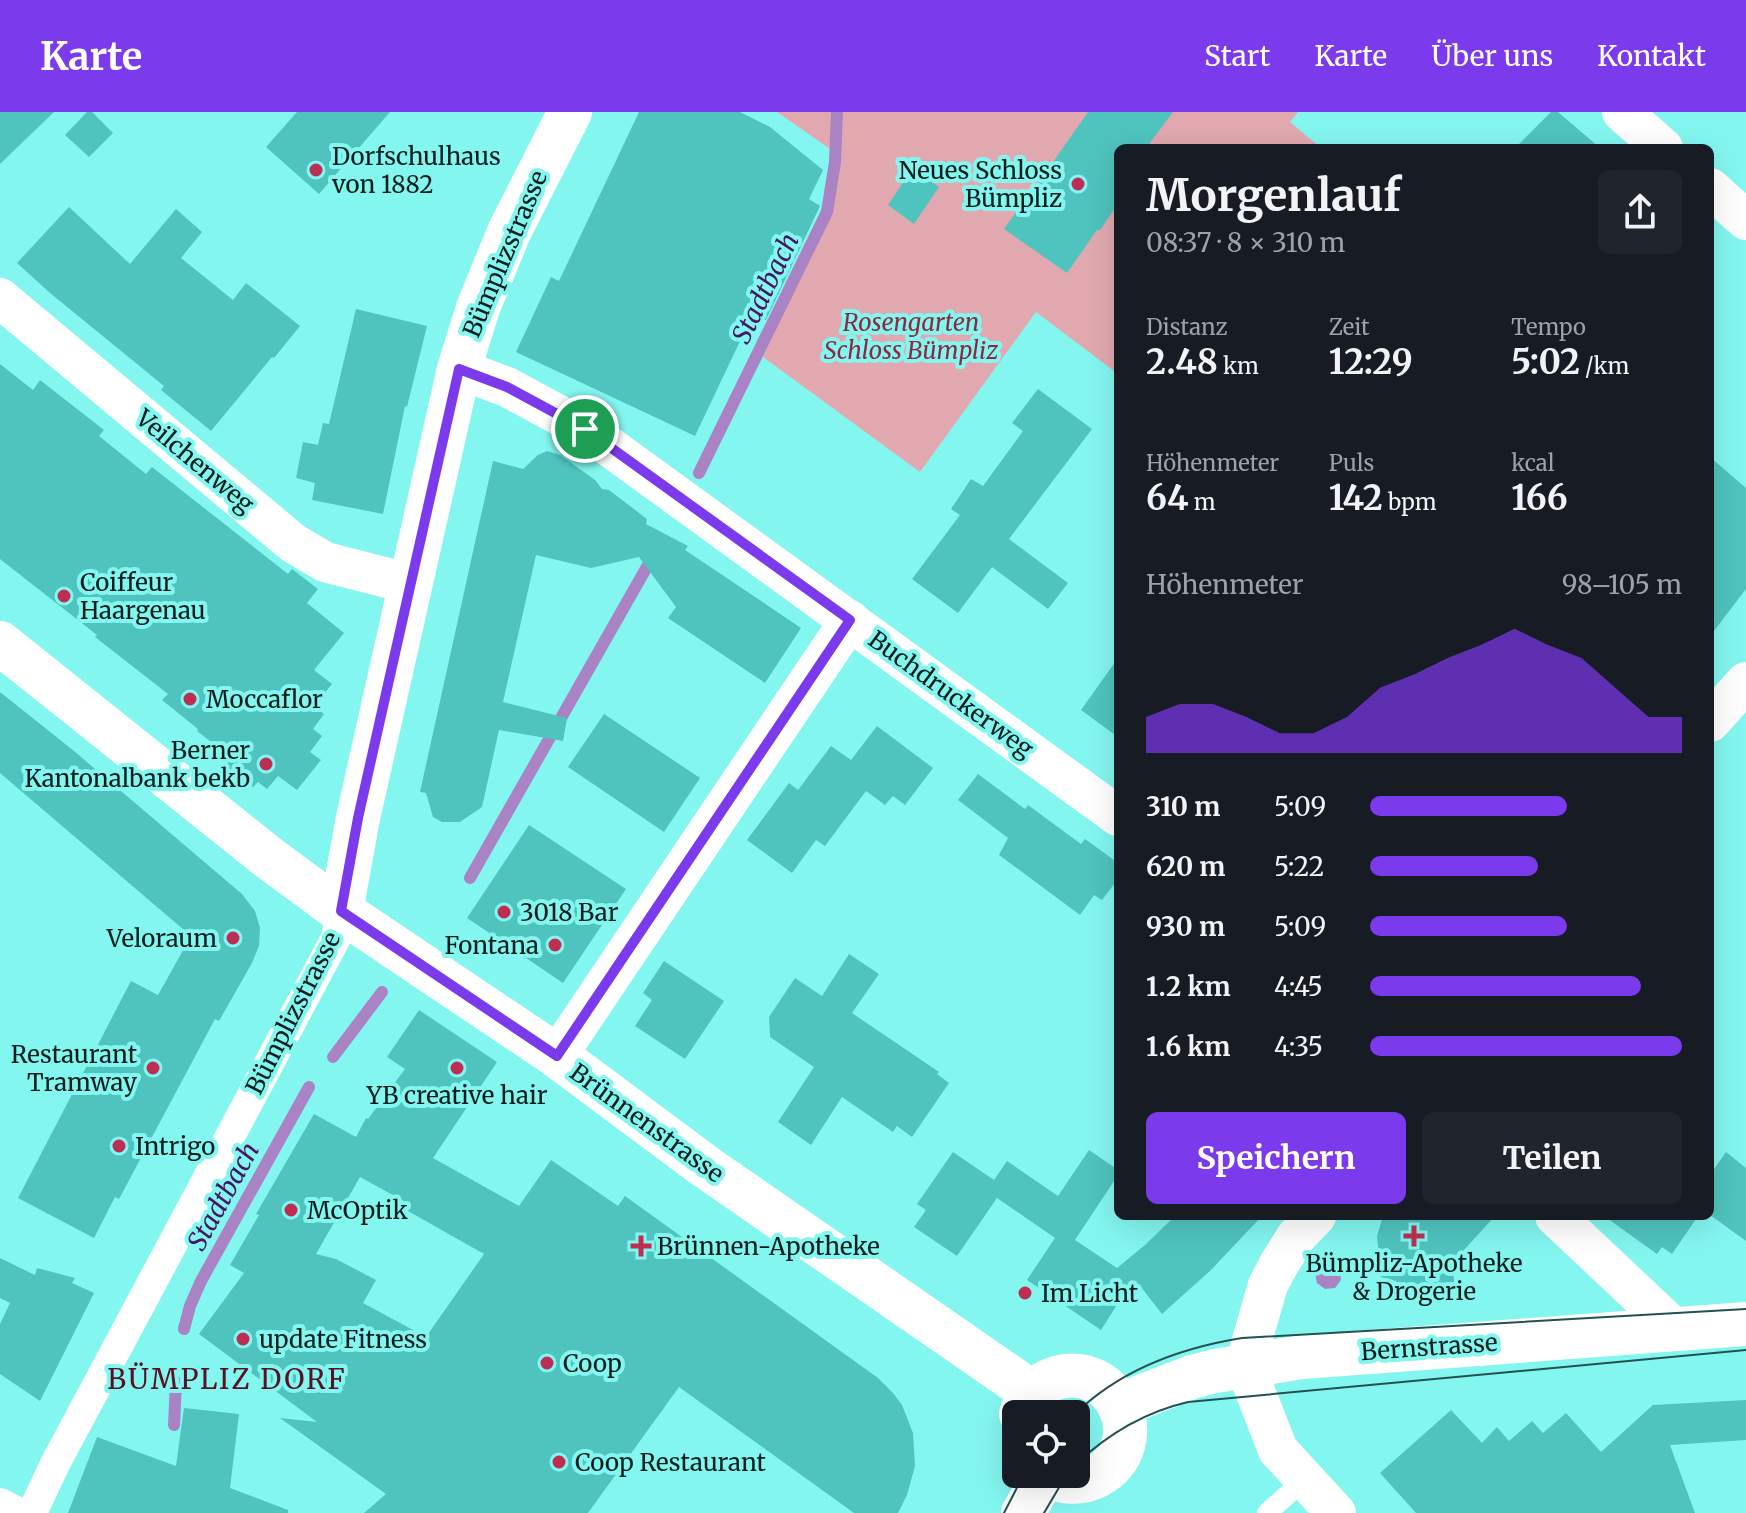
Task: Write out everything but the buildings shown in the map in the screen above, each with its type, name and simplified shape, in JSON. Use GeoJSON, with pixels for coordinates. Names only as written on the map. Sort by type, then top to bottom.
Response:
{"type":"FeatureCollection","features":[{"type":"Feature","properties":{"kind":"street","name":"Bümplizstrasse"},"geometry":{"type":"LineString","coordinates":[[32,1513],[55,1464],[336,938],[358,818],[459,369],[478,308],[509,232],[570,112]]}},
{"type":"Feature","properties":{"kind":"street"},"geometry":{"type":"LineString","coordinates":[[1622,112],[1658,144]]}},
{"type":"Feature","properties":{"kind":"street"},"geometry":{"type":"LineString","coordinates":[[1714,192],[1746,220]]}},
{"type":"Feature","properties":{"kind":"street","name":"Veilchenweg"},"geometry":{"type":"LineString","coordinates":[[0,298],[293,543],[325,562],[411,584]]}},
{"type":"Feature","properties":{"kind":"street","name":"Buchdruckerweg"},"geometry":{"type":"LineString","coordinates":[[459,369],[507,387],[585,429],[1114,813]]}},
{"type":"Feature","properties":{"kind":"street"},"geometry":{"type":"LineString","coordinates":[[557,1056],[850,620]]}},
{"type":"Feature","properties":{"kind":"street","name":"Brünnenstrasse"},"geometry":{"type":"LineString","coordinates":[[0,643],[269,858],[341,911],[557,1056],[1023,1400]]}},
{"type":"Feature","properties":{"kind":"street"},"geometry":{"type":"LineString","coordinates":[[1714,718],[1746,682]]}},
{"type":"Feature","properties":{"kind":"street"},"geometry":{"type":"LineString","coordinates":[[1312,1220],[1296,1237],[1268,1285],[1245,1365],[1278,1450],[1336,1513]]}},
{"type":"Feature","properties":{"kind":"street"},"geometry":{"type":"LineString","coordinates":[[1559,1220],[1675,1329]]}},
{"type":"Feature","properties":{"kind":"street","name":"Bernstrasse"},"geometry":{"type":"LineString","coordinates":[[1120,1405],[1192,1377],[1245,1365],[1325,1354],[1746,1324]]}},
{"type":"Feature","properties":{"kind":"street"},"geometry":{"type":"LineString","coordinates":[[1030,1400],[1048,1381],[1082,1376],[1106,1388],[1120,1405],[1125,1424],[1123,1444],[1107,1469],[1090,1479]]}},
{"type":"Feature","properties":{"kind":"street"},"geometry":{"type":"LineString","coordinates":[[1023,1513],[1037,1488]]}},
{"type":"Feature","properties":{"kind":"street"},"geometry":{"type":"LineString","coordinates":[[0,1503],[20,1513]]}},
{"type":"Feature","properties":{"kind":"lane"},"geometry":{"type":"LineString","coordinates":[[1267,1513],[1305,1479]]}},
{"type":"Feature","properties":{"kind":"green space","name":"Rosengarten Schloss Bümpliz"},"geometry":{"type":"Polygon","coordinates":[[[777,112],[1298,112],[1290,122],[1316,144],[1114,144],[1114,371],[1036,312],[920,472],[763,357],[828,212],[836,153],[777,112]]]}},
{"type":"Feature","properties":{"kind":"shaded area"},"geometry":{"type":"Polygon","coordinates":[[[1332,1264],[1340,1270],[1341,1280],[1335,1288],[1325,1289],[1317,1283],[1315,1273],[1321,1265],[1332,1264]]]}},
{"type":"Feature","properties":{"kind":"waterway","name":"Stadtbach"},"geometry":{"type":"LineString","coordinates":[[699,473],[827,212],[835,162],[837,112]]}},
{"type":"Feature","properties":{"kind":"waterway","name":"Stadtbach"},"geometry":{"type":"LineString","coordinates":[[470,878],[648,565]]}},
{"type":"Feature","properties":{"kind":"waterway","name":"Stadtbach"},"geometry":{"type":"LineString","coordinates":[[333,1057],[382,992]]}},
{"type":"Feature","properties":{"kind":"waterway","name":"Stadtbach"},"geometry":{"type":"LineString","coordinates":[[184,1329],[201,1281],[309,1087]]}},
{"type":"Feature","properties":{"kind":"waterway","name":"Stadtbach"},"geometry":{"type":"LineString","coordinates":[[174,1425],[176,1382]]}},
{"type":"Feature","properties":{"kind":"tram line"},"geometry":{"type":"LineString","coordinates":[[1090,1401],[1152,1363],[1196,1348],[1242,1338],[1746,1309]]}},
{"type":"Feature","properties":{"kind":"tram line"},"geometry":{"type":"LineString","coordinates":[[1090,1452],[1128,1426],[1188,1402],[1746,1350]]}},
{"type":"Feature","properties":{"kind":"tram line"},"geometry":{"type":"LineString","coordinates":[[1004,1513],[1017,1488]]}},
{"type":"Feature","properties":{"kind":"tram line"},"geometry":{"type":"LineString","coordinates":[[1044,1513],[1059,1488]]}},
{"type":"Feature","properties":{"kind":"place","name":"Dorfschulhaus von 1882"},"geometry":{"type":"Point","coordinates":[316,170]}},
{"type":"Feature","properties":{"kind":"place","name":"Neues Schloss Bümpliz"},"geometry":{"type":"Point","coordinates":[1078,184]}},
{"type":"Feature","properties":{"kind":"place","name":"Coiffeur Haargenau"},"geometry":{"type":"Point","coordinates":[64,596]}},
{"type":"Feature","properties":{"kind":"place","name":"Moccaflor"},"geometry":{"type":"Point","coordinates":[190,699]}},
{"type":"Feature","properties":{"kind":"place","name":"Berner Kantonalbank bekb"},"geometry":{"type":"Point","coordinates":[266,764]}},
{"type":"Feature","properties":{"kind":"place","name":"3018 Bar"},"geometry":{"type":"Point","coordinates":[504,912]}},
{"type":"Feature","properties":{"kind":"place","name":"Veloraum"},"geometry":{"type":"Point","coordinates":[233,938]}},
{"type":"Feature","properties":{"kind":"place","name":"Fontana"},"geometry":{"type":"Point","coordinates":[555,945]}},
{"type":"Feature","properties":{"kind":"place","name":"Restaurant Tramway"},"geometry":{"type":"Point","coordinates":[153,1068]}},
{"type":"Feature","properties":{"kind":"place","name":"YB creative hair"},"geometry":{"type":"Point","coordinates":[457,1068]}},
{"type":"Feature","properties":{"kind":"place","name":"Intrigo"},"geometry":{"type":"Point","coordinates":[119,1146]}},
{"type":"Feature","properties":{"kind":"place","name":"McOptik"},"geometry":{"type":"Point","coordinates":[291,1210]}},
{"type":"Feature","properties":{"kind":"place","name":"Bümpliz-Apotheke & Drogerie"},"geometry":{"type":"Point","coordinates":[1414,1236]}},
{"type":"Feature","properties":{"kind":"place","name":"Brünnen-Apotheke"},"geometry":{"type":"Point","coordinates":[641,1246]}},
{"type":"Feature","properties":{"kind":"place","name":"Im Licht"},"geometry":{"type":"Point","coordinates":[1025,1293]}},
{"type":"Feature","properties":{"kind":"place","name":"update Fitness"},"geometry":{"type":"Point","coordinates":[243,1339]}},
{"type":"Feature","properties":{"kind":"place","name":"Coop"},"geometry":{"type":"Point","coordinates":[547,1363]}},
{"type":"Feature","properties":{"kind":"place","name":"Coop Restaurant"},"geometry":{"type":"Point","coordinates":[559,1462]}},
{"type":"Feature","properties":{"kind":"district","name":"BÜMPLIZ DORF"},"geometry":{"type":"Point","coordinates":[227,1379]}},
{"type":"Feature","properties":{"kind":"route"},"geometry":{"type":"LineString","coordinates":[[459,369],[507,387],[585,429],[850,620],[557,1056],[341,911],[358,818],[459,369]]}}]}
